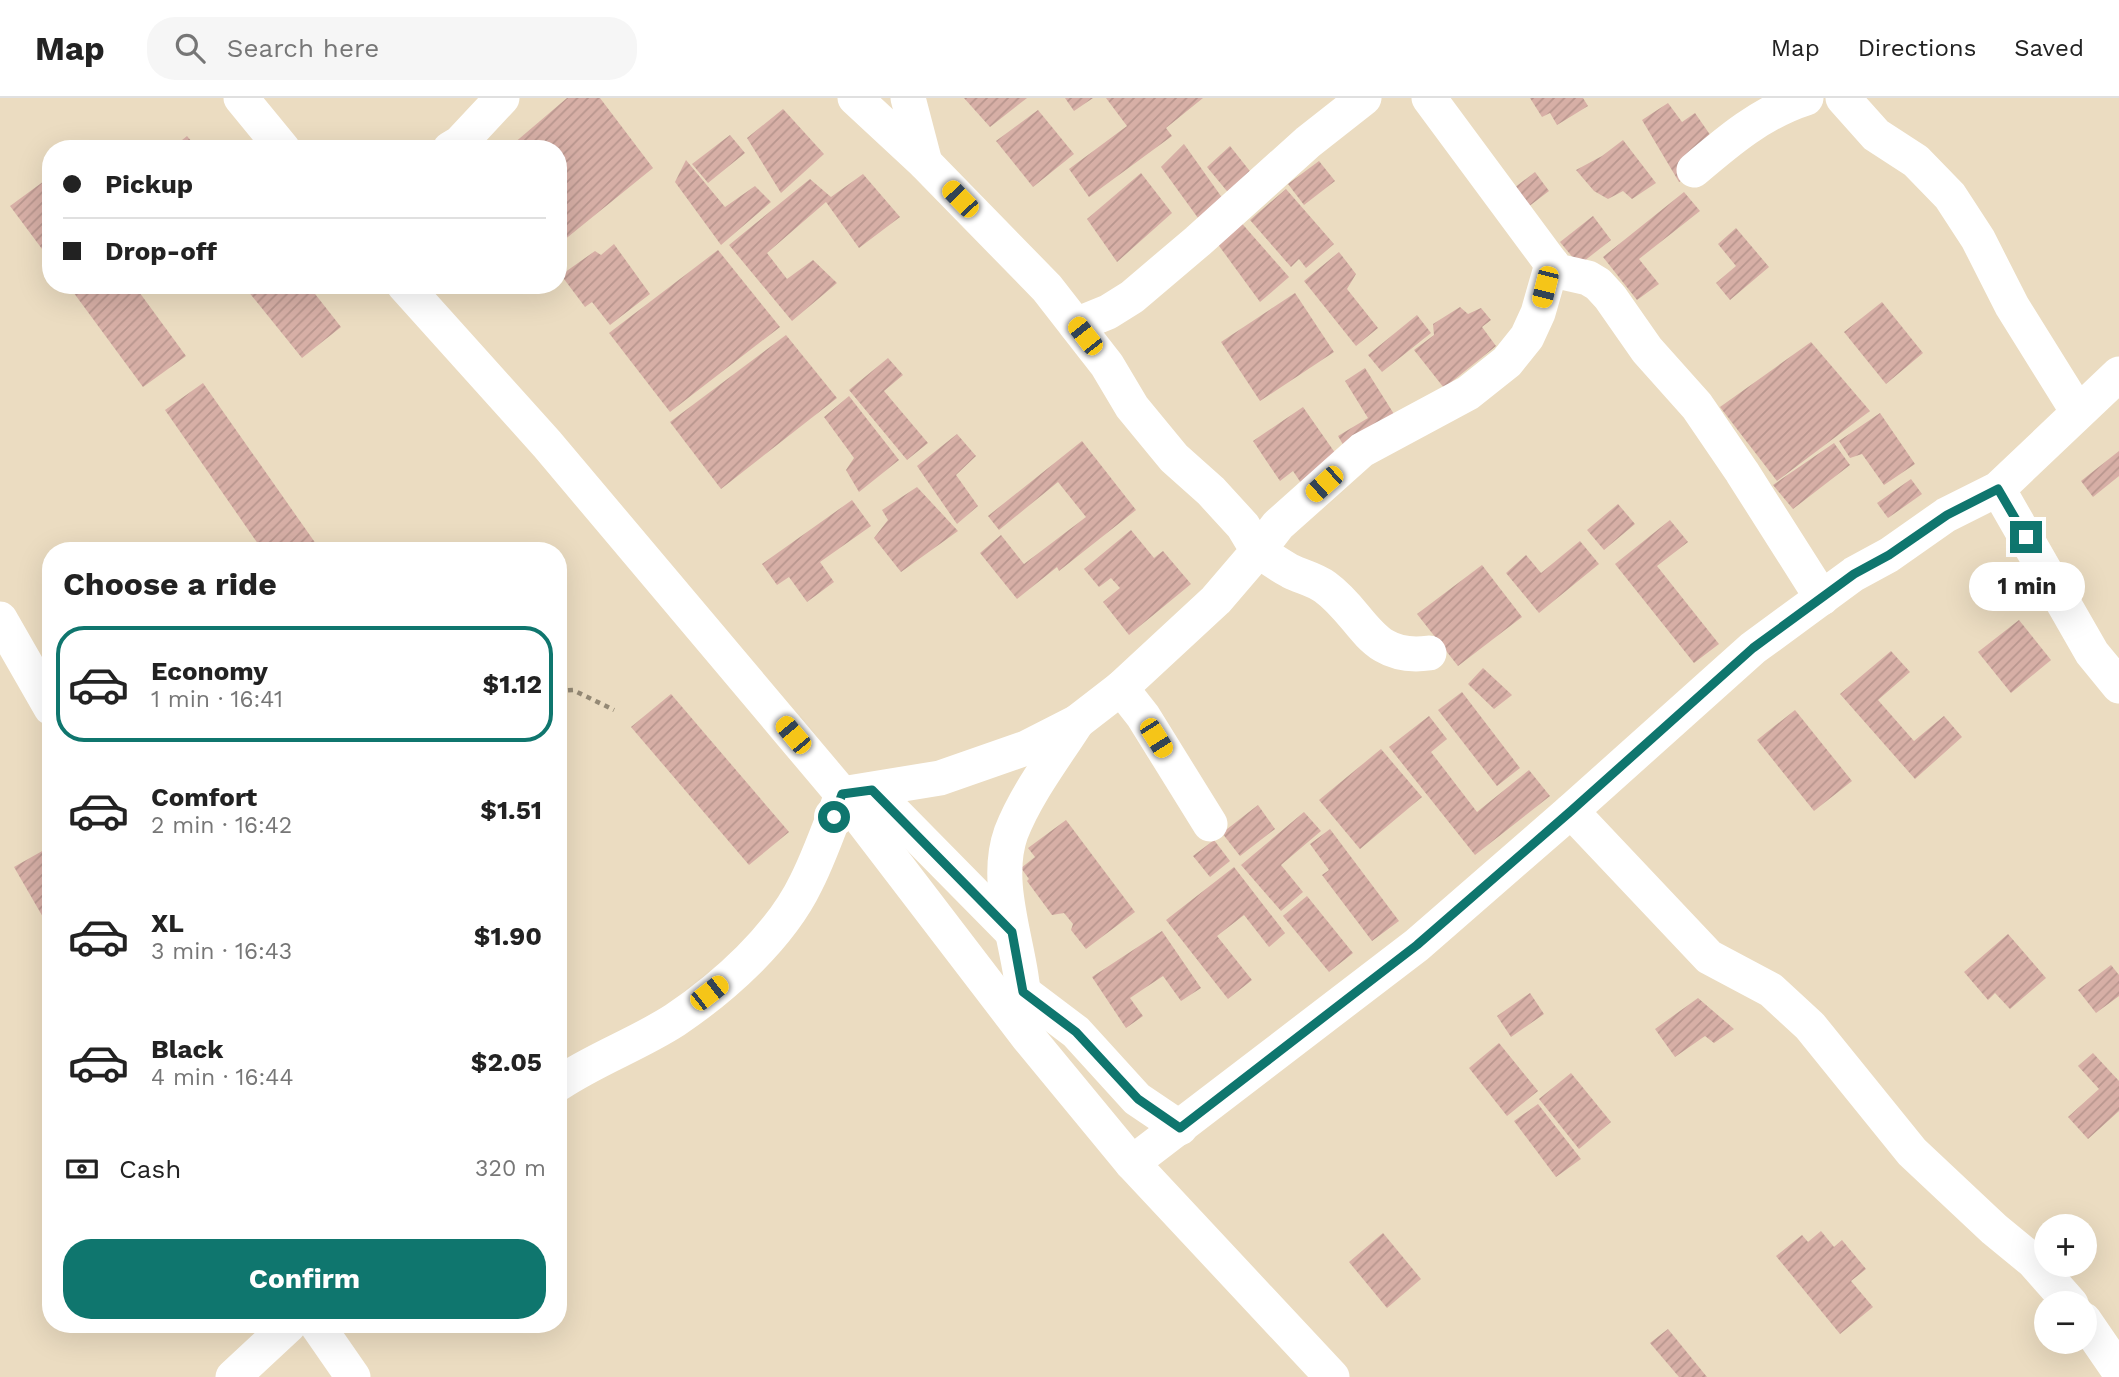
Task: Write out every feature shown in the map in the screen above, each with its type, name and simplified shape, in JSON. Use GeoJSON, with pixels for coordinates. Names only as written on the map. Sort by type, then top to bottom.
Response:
{"type":"FeatureCollection","features":[{"type":"Feature","properties":{"kind":"street"},"geometry":{"type":"LineString","coordinates":[[241,98],[276,140]]}},
{"type":"Feature","properties":{"kind":"street"},"geometry":{"type":"LineString","coordinates":[[463,140],[502,98]]}},
{"type":"Feature","properties":{"kind":"street"},"geometry":{"type":"LineString","coordinates":[[855,98],[925,163],[1046,288],[1107,365],[1132,407],[1174,458],[1211,491],[1243,526],[1258,551],[1292,572],[1306,576],[1326,588],[1373,639],[1394,652],[1410,655],[1429,653]]}},
{"type":"Feature","properties":{"kind":"street"},"geometry":{"type":"LineString","coordinates":[[908,98],[925,163]]}},
{"type":"Feature","properties":{"kind":"street"},"geometry":{"type":"LineString","coordinates":[[1076,324],[1108,312],[1132,297],[1308,142],[1364,98]]}},
{"type":"Feature","properties":{"kind":"street"},"geometry":{"type":"LineString","coordinates":[[1429,98],[1557,271],[1564,275],[1588,278],[1598,284],[1647,350],[1697,406],[1773,518],[1822,598]]}},
{"type":"Feature","properties":{"kind":"street"},"geometry":{"type":"LineString","coordinates":[[1694,170],[1771,112],[1805,98]]}},
{"type":"Feature","properties":{"kind":"street"},"geometry":{"type":"LineString","coordinates":[[1845,99],[1876,135],[1916,162],[1950,196],[1978,239],[2012,306],[2078,412]]}},
{"type":"Feature","properties":{"kind":"street"},"geometry":{"type":"LineString","coordinates":[[857,792],[940,778],[1026,748],[1077,722],[1121,688],[1216,600],[1278,525],[1362,450],[1468,393],[1507,362],[1527,337],[1538,313],[1552,264]]}},
{"type":"Feature","properties":{"kind":"street"},"geometry":{"type":"LineString","coordinates":[[412,294],[857,792],[1012,932]]}},
{"type":"Feature","properties":{"kind":"street"},"geometry":{"type":"LineString","coordinates":[[1132,1163],[1417,945],[1753,648],[1854,574],[1889,555],[1947,515],[1998,489],[2119,374]]}},
{"type":"Feature","properties":{"kind":"street"},"geometry":{"type":"LineString","coordinates":[[1998,489],[2092,653],[2119,686]]}},
{"type":"Feature","properties":{"kind":"street"},"geometry":{"type":"LineString","coordinates":[[0,619],[42,692]]}},
{"type":"Feature","properties":{"kind":"street"},"geometry":{"type":"LineString","coordinates":[[1121,688],[1143,716],[1210,824]]}},
{"type":"Feature","properties":{"kind":"street"},"geometry":{"type":"LineString","coordinates":[[1028,1037],[1012,932],[1005,862],[1011,835],[1021,810],[1077,722]]}},
{"type":"Feature","properties":{"kind":"street"},"geometry":{"type":"LineString","coordinates":[[857,792],[1028,1037],[1132,1163],[1332,1377]]}},
{"type":"Feature","properties":{"kind":"street"},"geometry":{"type":"LineString","coordinates":[[567,1078],[675,1020],[726,980],[762,947],[787,916],[857,792]]}},
{"type":"Feature","properties":{"kind":"street"},"geometry":{"type":"LineString","coordinates":[[1571,811],[1709,957],[1771,990],[1810,1026],[1912,1152],[1994,1229],[2033,1261],[2060,1291]]}},
{"type":"Feature","properties":{"kind":"street"},"geometry":{"type":"LineString","coordinates":[[1023,992],[1076,1032],[1138,1099],[1180,1128]]}},
{"type":"Feature","properties":{"kind":"street"},"geometry":{"type":"LineString","coordinates":[[233,1377],[280,1333]]}},
{"type":"Feature","properties":{"kind":"street"},"geometry":{"type":"LineString","coordinates":[[323,1333],[353,1377]]}},
{"type":"Feature","properties":{"kind":"street"},"geometry":{"type":"LineString","coordinates":[[2097,1339],[2119,1371]]}},
{"type":"Feature","properties":{"kind":"path"},"geometry":{"type":"LineString","coordinates":[[567,690],[573,690],[614,710]]}},
{"type":"Feature","properties":{"kind":"building"},"geometry":{"type":"Polygon","coordinates":[[[567,98],[600,98],[653,168],[567,238],[567,140],[518,140],[567,98]]]}},
{"type":"Feature","properties":{"kind":"building"},"geometry":{"type":"Polygon","coordinates":[[[964,98],[1027,98],[990,127],[964,98]]]}},
{"type":"Feature","properties":{"kind":"building"},"geometry":{"type":"Polygon","coordinates":[[[1065,98],[1093,98],[1074,111],[1065,98]]]}},
{"type":"Feature","properties":{"kind":"building"},"geometry":{"type":"Polygon","coordinates":[[[1106,98],[1203,98],[1166,128],[1172,136],[1089,197],[1069,169],[1127,126],[1106,98]]]}},
{"type":"Feature","properties":{"kind":"building"},"geometry":{"type":"Polygon","coordinates":[[[1530,98],[1583,98],[1588,106],[1557,125],[1550,113],[1542,117],[1530,98]]]}},
{"type":"Feature","properties":{"kind":"building"},"geometry":{"type":"Polygon","coordinates":[[[1668,103],[1682,122],[1695,113],[1713,139],[1710,162],[1679,182],[1642,120],[1668,103]]]}},
{"type":"Feature","properties":{"kind":"building"},"geometry":{"type":"Polygon","coordinates":[[[783,109],[824,154],[781,193],[747,138],[783,109]]]}},
{"type":"Feature","properties":{"kind":"building"},"geometry":{"type":"Polygon","coordinates":[[[1038,110],[1074,154],[1033,187],[996,141],[1038,110]]]}},
{"type":"Feature","properties":{"kind":"building"},"geometry":{"type":"Polygon","coordinates":[[[730,135],[745,153],[708,183],[692,164],[730,135]]]}},
{"type":"Feature","properties":{"kind":"building"},"geometry":{"type":"Polygon","coordinates":[[[1623,140],[1656,183],[1632,199],[1623,191],[1608,199],[1594,191],[1576,170],[1602,156],[1623,140]]]}},
{"type":"Feature","properties":{"kind":"building"},"geometry":{"type":"Polygon","coordinates":[[[1184,144],[1223,199],[1198,218],[1161,167],[1184,144]]]}},
{"type":"Feature","properties":{"kind":"building"},"geometry":{"type":"Polygon","coordinates":[[[1230,146],[1253,175],[1231,196],[1207,167],[1230,146]]]}},
{"type":"Feature","properties":{"kind":"building"},"geometry":{"type":"Polygon","coordinates":[[[686,160],[725,207],[755,186],[771,202],[721,245],[675,182],[686,160]]]}},
{"type":"Feature","properties":{"kind":"building"},"geometry":{"type":"Polygon","coordinates":[[[1319,161],[1335,181],[1304,205],[1288,184],[1319,161]]]}},
{"type":"Feature","properties":{"kind":"building"},"geometry":{"type":"Polygon","coordinates":[[[1535,172],[1549,191],[1528,207],[1514,188],[1535,172]]]}},
{"type":"Feature","properties":{"kind":"building"},"geometry":{"type":"Polygon","coordinates":[[[1141,173],[1172,213],[1117,262],[1087,219],[1141,173]]]}},
{"type":"Feature","properties":{"kind":"building"},"geometry":{"type":"Polygon","coordinates":[[[863,174],[900,217],[859,248],[826,202],[767,253],[787,279],[813,260],[837,283],[792,321],[729,245],[810,179],[831,197],[863,174]]]}},
{"type":"Feature","properties":{"kind":"building"},"geometry":{"type":"Polygon","coordinates":[[[42,183],[42,249],[10,206],[42,183]]]}},
{"type":"Feature","properties":{"kind":"building"},"geometry":{"type":"Polygon","coordinates":[[[1286,189],[1334,244],[1306,268],[1299,259],[1291,267],[1250,220],[1286,189]]]}},
{"type":"Feature","properties":{"kind":"building"},"geometry":{"type":"Polygon","coordinates":[[[1684,192],[1700,211],[1639,259],[1659,284],[1637,300],[1603,257],[1684,192]]]}},
{"type":"Feature","properties":{"kind":"building"},"geometry":{"type":"Polygon","coordinates":[[[1593,216],[1611,240],[1579,265],[1560,242],[1593,216]]]}},
{"type":"Feature","properties":{"kind":"building"},"geometry":{"type":"Polygon","coordinates":[[[1238,219],[1289,277],[1260,302],[1214,239],[1238,219]]]}},
{"type":"Feature","properties":{"kind":"building"},"geometry":{"type":"Polygon","coordinates":[[[1736,228],[1769,267],[1730,300],[1716,283],[1736,266],[1718,244],[1736,228]]]}},
{"type":"Feature","properties":{"kind":"building"},"geometry":{"type":"Polygon","coordinates":[[[614,244],[650,294],[610,325],[592,302],[585,307],[567,283],[567,271],[595,251],[601,255],[614,244]]]}},
{"type":"Feature","properties":{"kind":"building"},"geometry":{"type":"Polygon","coordinates":[[[718,250],[780,327],[670,412],[609,333],[718,250]]]}},
{"type":"Feature","properties":{"kind":"building"},"geometry":{"type":"Polygon","coordinates":[[[1339,252],[1356,274],[1347,289],[1378,328],[1356,346],[1304,281],[1339,252]]]}},
{"type":"Feature","properties":{"kind":"building"},"geometry":{"type":"Polygon","coordinates":[[[1295,293],[1334,352],[1260,401],[1221,342],[1295,293]]]}},
{"type":"Feature","properties":{"kind":"building"},"geometry":{"type":"Polygon","coordinates":[[[75,294],[141,294],[186,356],[143,387],[75,294]]]}},
{"type":"Feature","properties":{"kind":"building"},"geometry":{"type":"Polygon","coordinates":[[[250,294],[315,294],[341,327],[302,358],[250,294]]]}},
{"type":"Feature","properties":{"kind":"building"},"geometry":{"type":"Polygon","coordinates":[[[1882,302],[1923,353],[1886,384],[1844,332],[1882,302]]]}},
{"type":"Feature","properties":{"kind":"building"},"geometry":{"type":"Polygon","coordinates":[[[1460,307],[1468,314],[1481,308],[1491,320],[1482,327],[1496,346],[1444,388],[1414,350],[1434,335],[1433,324],[1460,307]]]}},
{"type":"Feature","properties":{"kind":"building"},"geometry":{"type":"Polygon","coordinates":[[[1417,315],[1431,333],[1382,372],[1368,355],[1417,315]]]}},
{"type":"Feature","properties":{"kind":"building"},"geometry":{"type":"Polygon","coordinates":[[[786,335],[837,398],[721,489],[670,422],[786,335]]]}},
{"type":"Feature","properties":{"kind":"building"},"geometry":{"type":"Polygon","coordinates":[[[1811,342],[1870,411],[1777,481],[1720,407],[1811,342]]]}},
{"type":"Feature","properties":{"kind":"building"},"geometry":{"type":"Polygon","coordinates":[[[888,358],[903,375],[884,391],[928,443],[907,460],[849,390],[888,358]]]}},
{"type":"Feature","properties":{"kind":"building"},"geometry":{"type":"Polygon","coordinates":[[[1365,368],[1399,422],[1348,453],[1338,436],[1368,418],[1345,381],[1365,368]]]}},
{"type":"Feature","properties":{"kind":"building"},"geometry":{"type":"Polygon","coordinates":[[[203,383],[315,542],[257,542],[165,410],[203,383]]]}},
{"type":"Feature","properties":{"kind":"building"},"geometry":{"type":"Polygon","coordinates":[[[849,396],[899,460],[859,492],[846,470],[854,458],[824,417],[849,396]]]}},
{"type":"Feature","properties":{"kind":"building"},"geometry":{"type":"Polygon","coordinates":[[[1303,407],[1338,457],[1301,483],[1293,471],[1280,481],[1253,441],[1303,407]]]}},
{"type":"Feature","properties":{"kind":"building"},"geometry":{"type":"Polygon","coordinates":[[[1880,413],[1915,464],[1884,485],[1862,454],[1850,458],[1839,441],[1880,413]]]}},
{"type":"Feature","properties":{"kind":"building"},"geometry":{"type":"Polygon","coordinates":[[[957,434],[976,456],[956,475],[978,506],[957,524],[917,466],[957,434]]]}},
{"type":"Feature","properties":{"kind":"building"},"geometry":{"type":"Polygon","coordinates":[[[1082,441],[1136,510],[1059,571],[1057,567],[1017,599],[980,553],[1001,535],[1024,564],[1086,517],[1058,482],[999,530],[988,516],[1082,441]]]}},
{"type":"Feature","properties":{"kind":"building"},"geometry":{"type":"Polygon","coordinates":[[[1834,443],[1850,465],[1793,509],[1773,485],[1834,443]]]}},
{"type":"Feature","properties":{"kind":"building"},"geometry":{"type":"Polygon","coordinates":[[[2119,451],[2119,476],[2093,497],[2081,481],[2119,451]]]}},
{"type":"Feature","properties":{"kind":"building"},"geometry":{"type":"Polygon","coordinates":[[[1911,479],[1922,494],[1888,518],[1877,503],[1911,479]]]}},
{"type":"Feature","properties":{"kind":"building"},"geometry":{"type":"Polygon","coordinates":[[[917,487],[958,531],[901,572],[874,538],[888,520],[882,510],[917,487]]]}},
{"type":"Feature","properties":{"kind":"building"},"geometry":{"type":"Polygon","coordinates":[[[852,500],[871,526],[820,562],[834,582],[807,602],[789,577],[777,585],[762,564],[852,500]]]}},
{"type":"Feature","properties":{"kind":"building"},"geometry":{"type":"Polygon","coordinates":[[[1618,504],[1635,524],[1604,550],[1587,530],[1618,504]]]}},
{"type":"Feature","properties":{"kind":"building"},"geometry":{"type":"Polygon","coordinates":[[[1670,520],[1688,542],[1657,566],[1719,644],[1694,663],[1615,564],[1670,520]]]}},
{"type":"Feature","properties":{"kind":"building"},"geometry":{"type":"Polygon","coordinates":[[[1131,530],[1154,558],[1163,551],[1191,584],[1129,635],[1103,602],[1120,588],[1111,578],[1099,587],[1084,569],[1131,530]]]}},
{"type":"Feature","properties":{"kind":"building"},"geometry":{"type":"Polygon","coordinates":[[[1580,541],[1599,564],[1539,613],[1506,573],[1526,555],[1541,573],[1580,541]]]}},
{"type":"Feature","properties":{"kind":"building"},"geometry":{"type":"Polygon","coordinates":[[[1482,565],[1522,617],[1458,666],[1417,614],[1482,565]]]}},
{"type":"Feature","properties":{"kind":"building"},"geometry":{"type":"Polygon","coordinates":[[[2019,620],[2051,660],[2011,693],[1978,652],[2019,620]]]}},
{"type":"Feature","properties":{"kind":"building"},"geometry":{"type":"Polygon","coordinates":[[[1891,651],[1910,672],[1878,700],[1914,741],[1944,716],[1962,737],[1915,779],[1840,694],[1891,651]]]}},
{"type":"Feature","properties":{"kind":"building"},"geometry":{"type":"Polygon","coordinates":[[[1483,668],[1512,695],[1494,709],[1468,684],[1483,668]]]}},
{"type":"Feature","properties":{"kind":"building"},"geometry":{"type":"Polygon","coordinates":[[[1462,692],[1520,768],[1497,786],[1438,710],[1462,692]]]}},
{"type":"Feature","properties":{"kind":"building"},"geometry":{"type":"Polygon","coordinates":[[[671,694],[789,832],[749,865],[631,727],[671,694]]]}},
{"type":"Feature","properties":{"kind":"building"},"geometry":{"type":"Polygon","coordinates":[[[1795,710],[1852,781],[1814,811],[1757,740],[1795,710]]]}},
{"type":"Feature","properties":{"kind":"building"},"geometry":{"type":"Polygon","coordinates":[[[1429,716],[1447,739],[1431,752],[1477,812],[1529,770],[1550,796],[1475,855],[1389,747],[1429,716]]]}},
{"type":"Feature","properties":{"kind":"building"},"geometry":{"type":"Polygon","coordinates":[[[1381,749],[1422,797],[1360,849],[1319,800],[1381,749]]]}},
{"type":"Feature","properties":{"kind":"building"},"geometry":{"type":"Polygon","coordinates":[[[1258,805],[1275,829],[1240,856],[1222,833],[1258,805]]]}},
{"type":"Feature","properties":{"kind":"building"},"geometry":{"type":"Polygon","coordinates":[[[1304,812],[1321,831],[1281,865],[1303,892],[1281,911],[1241,865],[1304,812]]]}},
{"type":"Feature","properties":{"kind":"building"},"geometry":{"type":"Polygon","coordinates":[[[1066,820],[1135,912],[1086,949],[1071,930],[1073,924],[1064,913],[1052,915],[1027,881],[1029,879],[1021,868],[1035,857],[1028,848],[1066,820]]]}},
{"type":"Feature","properties":{"kind":"building"},"geometry":{"type":"Polygon","coordinates":[[[1330,829],[1399,921],[1372,941],[1322,875],[1329,870],[1310,844],[1330,829]]]}},
{"type":"Feature","properties":{"kind":"building"},"geometry":{"type":"Polygon","coordinates":[[[1214,840],[1230,861],[1210,877],[1193,856],[1214,840]]]}},
{"type":"Feature","properties":{"kind":"building"},"geometry":{"type":"Polygon","coordinates":[[[42,851],[42,915],[14,867],[42,851]]]}},
{"type":"Feature","properties":{"kind":"building"},"geometry":{"type":"Polygon","coordinates":[[[1234,867],[1285,933],[1269,947],[1244,915],[1217,936],[1252,980],[1228,999],[1166,920],[1234,867]]]}},
{"type":"Feature","properties":{"kind":"building"},"geometry":{"type":"Polygon","coordinates":[[[1307,896],[1353,953],[1329,972],[1283,916],[1307,896]]]}},
{"type":"Feature","properties":{"kind":"building"},"geometry":{"type":"Polygon","coordinates":[[[1162,931],[1201,988],[1181,1001],[1163,976],[1130,998],[1143,1016],[1126,1028],[1092,977],[1162,931]]]}},
{"type":"Feature","properties":{"kind":"building"},"geometry":{"type":"Polygon","coordinates":[[[2008,934],[2046,978],[2010,1009],[1995,993],[1988,1000],[1964,972],[2008,934]]]}},
{"type":"Feature","properties":{"kind":"building"},"geometry":{"type":"Polygon","coordinates":[[[2111,965],[2119,975],[2119,996],[2096,1013],[2078,990],[2111,965]]]}},
{"type":"Feature","properties":{"kind":"building"},"geometry":{"type":"Polygon","coordinates":[[[1530,993],[1544,1014],[1511,1037],[1497,1016],[1530,993]]]}},
{"type":"Feature","properties":{"kind":"building"},"geometry":{"type":"Polygon","coordinates":[[[1698,998],[1734,1029],[1714,1043],[1705,1036],[1675,1057],[1655,1029],[1698,998]]]}},
{"type":"Feature","properties":{"kind":"building"},"geometry":{"type":"Polygon","coordinates":[[[1499,1043],[1538,1091],[1507,1116],[1469,1068],[1499,1043]]]}},
{"type":"Feature","properties":{"kind":"building"},"geometry":{"type":"Polygon","coordinates":[[[2093,1053],[2119,1081],[2119,1111],[2088,1139],[2068,1117],[2099,1089],[2078,1066],[2093,1053]]]}},
{"type":"Feature","properties":{"kind":"building"},"geometry":{"type":"Polygon","coordinates":[[[1571,1073],[1611,1122],[1579,1149],[1539,1099],[1571,1073]]]}},
{"type":"Feature","properties":{"kind":"building"},"geometry":{"type":"Polygon","coordinates":[[[1538,1104],[1581,1159],[1556,1177],[1514,1121],[1538,1104]]]}},
{"type":"Feature","properties":{"kind":"building"},"geometry":{"type":"Polygon","coordinates":[[[1821,1231],[1834,1247],[1842,1240],[1866,1269],[1851,1281],[1873,1307],[1840,1334],[1776,1256],[1802,1235],[1808,1242],[1821,1231]]]}},
{"type":"Feature","properties":{"kind":"building"},"geometry":{"type":"Polygon","coordinates":[[[1383,1233],[1421,1279],[1387,1308],[1349,1262],[1383,1233]]]}},
{"type":"Feature","properties":{"kind":"building"},"geometry":{"type":"Polygon","coordinates":[[[1668,1329],[1707,1377],[1679,1377],[1650,1343],[1668,1329]]]}},
{"type":"Feature","properties":{"kind":"route"},"geometry":{"type":"LineString","coordinates":[[834,817],[842,794],[872,790],[1012,932],[1023,992],[1076,1032],[1138,1099],[1156,1114],[1180,1128],[1417,945],[1753,648],[1854,574],[1889,555],[1947,515],[1998,489],[2026,537]]}}]}
